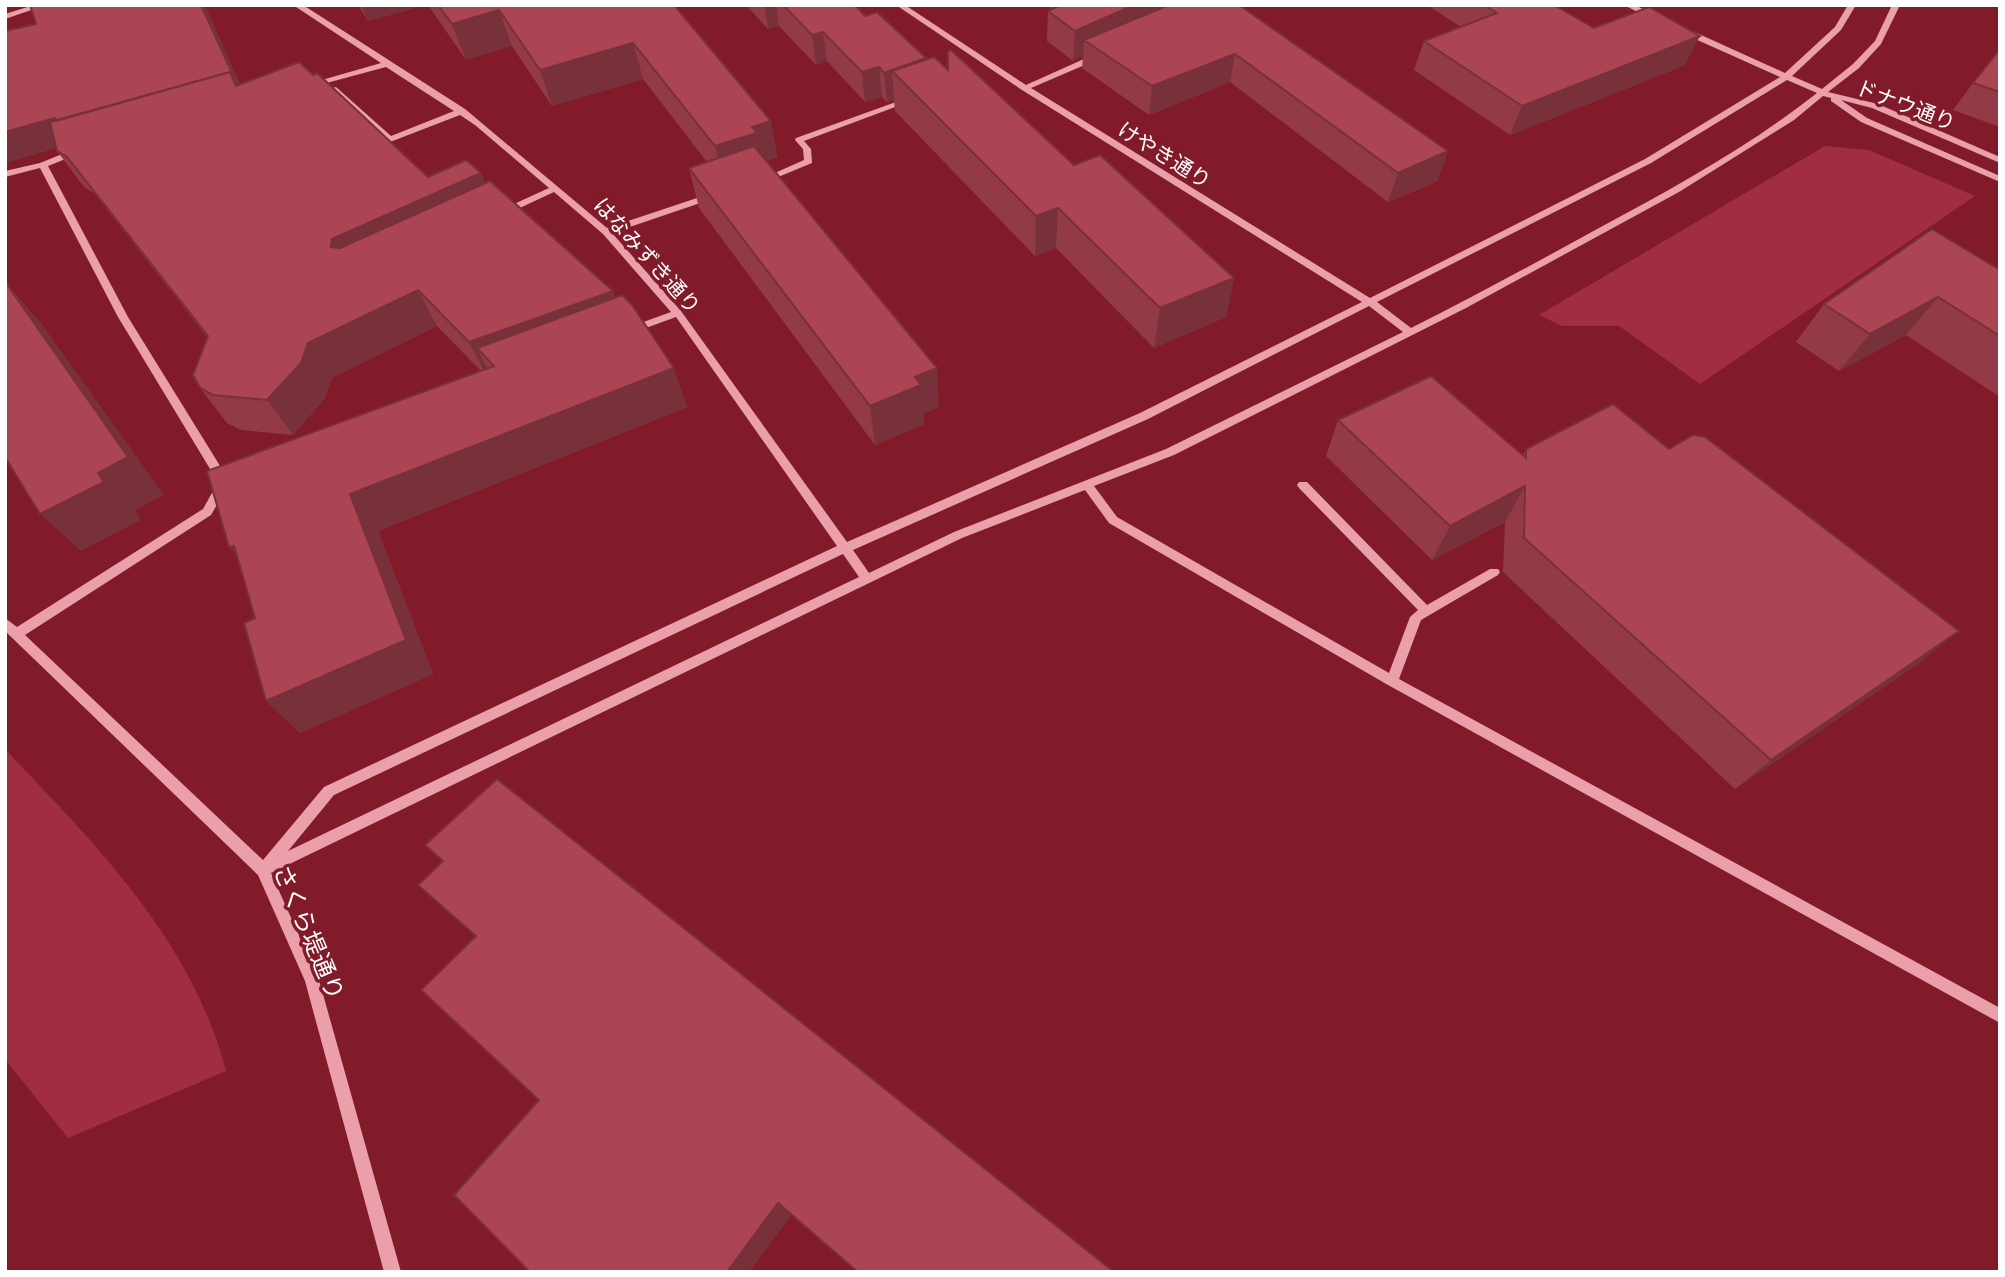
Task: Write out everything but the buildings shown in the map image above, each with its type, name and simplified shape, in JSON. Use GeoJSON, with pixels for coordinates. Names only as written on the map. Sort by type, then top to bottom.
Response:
{"type":"FeatureCollection","features":[{"type":"Feature","properties":{"kind":"street"},"geometry":{"type":"LineString","coordinates":[[5,17],[41,5]]}},
{"type":"Feature","properties":{"kind":"street","name":"はなみずき通り"},"geometry":{"type":"LineString","coordinates":[[297,5],[462,111],[606,232],[678,313],[867,579]]}},
{"type":"Feature","properties":{"kind":"street","name":"けやき通り"},"geometry":{"type":"LineString","coordinates":[[900,5],[990,70],[1026,88],[1371,303],[1411,333]]}},
{"type":"Feature","properties":{"kind":"street"},"geometry":{"type":"LineString","coordinates":[[1628,5],[1664,22]]}},
{"type":"Feature","properties":{"kind":"street"},"geometry":{"type":"LineString","coordinates":[[263,870],[329,791],[845,548],[1144,416],[1648,161],[1786,76],[1838,28],[1852,5]]}},
{"type":"Feature","properties":{"kind":"street"},"geometry":{"type":"LineString","coordinates":[[263,870],[958,535],[1170,452],[1411,333],[1676,190],[1825,93],[1878,42],[1896,5]]}},
{"type":"Feature","properties":{"kind":"street"},"geometry":{"type":"LineString","coordinates":[[1677,27],[1825,93]]}},
{"type":"Feature","properties":{"kind":"street"},"geometry":{"type":"LineString","coordinates":[[1026,88],[1111,50]]}},
{"type":"Feature","properties":{"kind":"street"},"geometry":{"type":"LineString","coordinates":[[300,89],[390,63]]}},
{"type":"Feature","properties":{"kind":"street"},"geometry":{"type":"LineString","coordinates":[[325,82],[390,139],[462,111]]}},
{"type":"Feature","properties":{"kind":"street","name":"ドナウ通り"},"geometry":{"type":"LineString","coordinates":[[1825,93],[1875,106],[2000,160]]}},
{"type":"Feature","properties":{"kind":"street","name":"ドナウ通り"},"geometry":{"type":"LineString","coordinates":[[1825,93],[1864,120],[2000,179]]}},
{"type":"Feature","properties":{"kind":"street"},"geometry":{"type":"LineString","coordinates":[[749,184],[809,161],[807,149],[799,140],[919,97]]}},
{"type":"Feature","properties":{"kind":"street"},"geometry":{"type":"LineString","coordinates":[[5,174],[85,149]]}},
{"type":"Feature","properties":{"kind":"street"},"geometry":{"type":"LineString","coordinates":[[44,164],[123,317],[224,482]]}},
{"type":"Feature","properties":{"kind":"street"},"geometry":{"type":"LineString","coordinates":[[489,219],[556,188]]}},
{"type":"Feature","properties":{"kind":"street"},"geometry":{"type":"LineString","coordinates":[[606,232],[723,193]]}},
{"type":"Feature","properties":{"kind":"street"},"geometry":{"type":"LineString","coordinates":[[615,336],[678,313]]}},
{"type":"Feature","properties":{"kind":"street"},"geometry":{"type":"LineString","coordinates":[[16,634],[207,512],[224,482],[237,477]]}},
{"type":"Feature","properties":{"kind":"street"},"geometry":{"type":"LineString","coordinates":[[1303,485],[1426,611]]}},
{"type":"Feature","properties":{"kind":"street"},"geometry":{"type":"LineString","coordinates":[[1088,486],[1113,520],[1392,681],[2000,1016]]}},
{"type":"Feature","properties":{"kind":"street"},"geometry":{"type":"LineString","coordinates":[[1392,681],[1416,617],[1494,572]]}},
{"type":"Feature","properties":{"kind":"street","name":"さくら堤通り"},"geometry":{"type":"LineString","coordinates":[[5,623],[263,870],[312,980],[393,1272]]}},
{"type":"Feature","properties":{"kind":"shaded area"},"geometry":{"type":"Polygon","coordinates":[[[1825,146],[1869,150],[1975,196],[1700,384],[1619,326],[1562,326],[1539,315],[1825,146]]]}},
{"type":"Feature","properties":{"kind":"shaded area"},"geometry":{"type":"Polygon","coordinates":[[[5,749],[106,859],[165,937],[190,979],[210,1023],[226,1071],[68,1138],[5,1059],[5,749]]]}}]}
